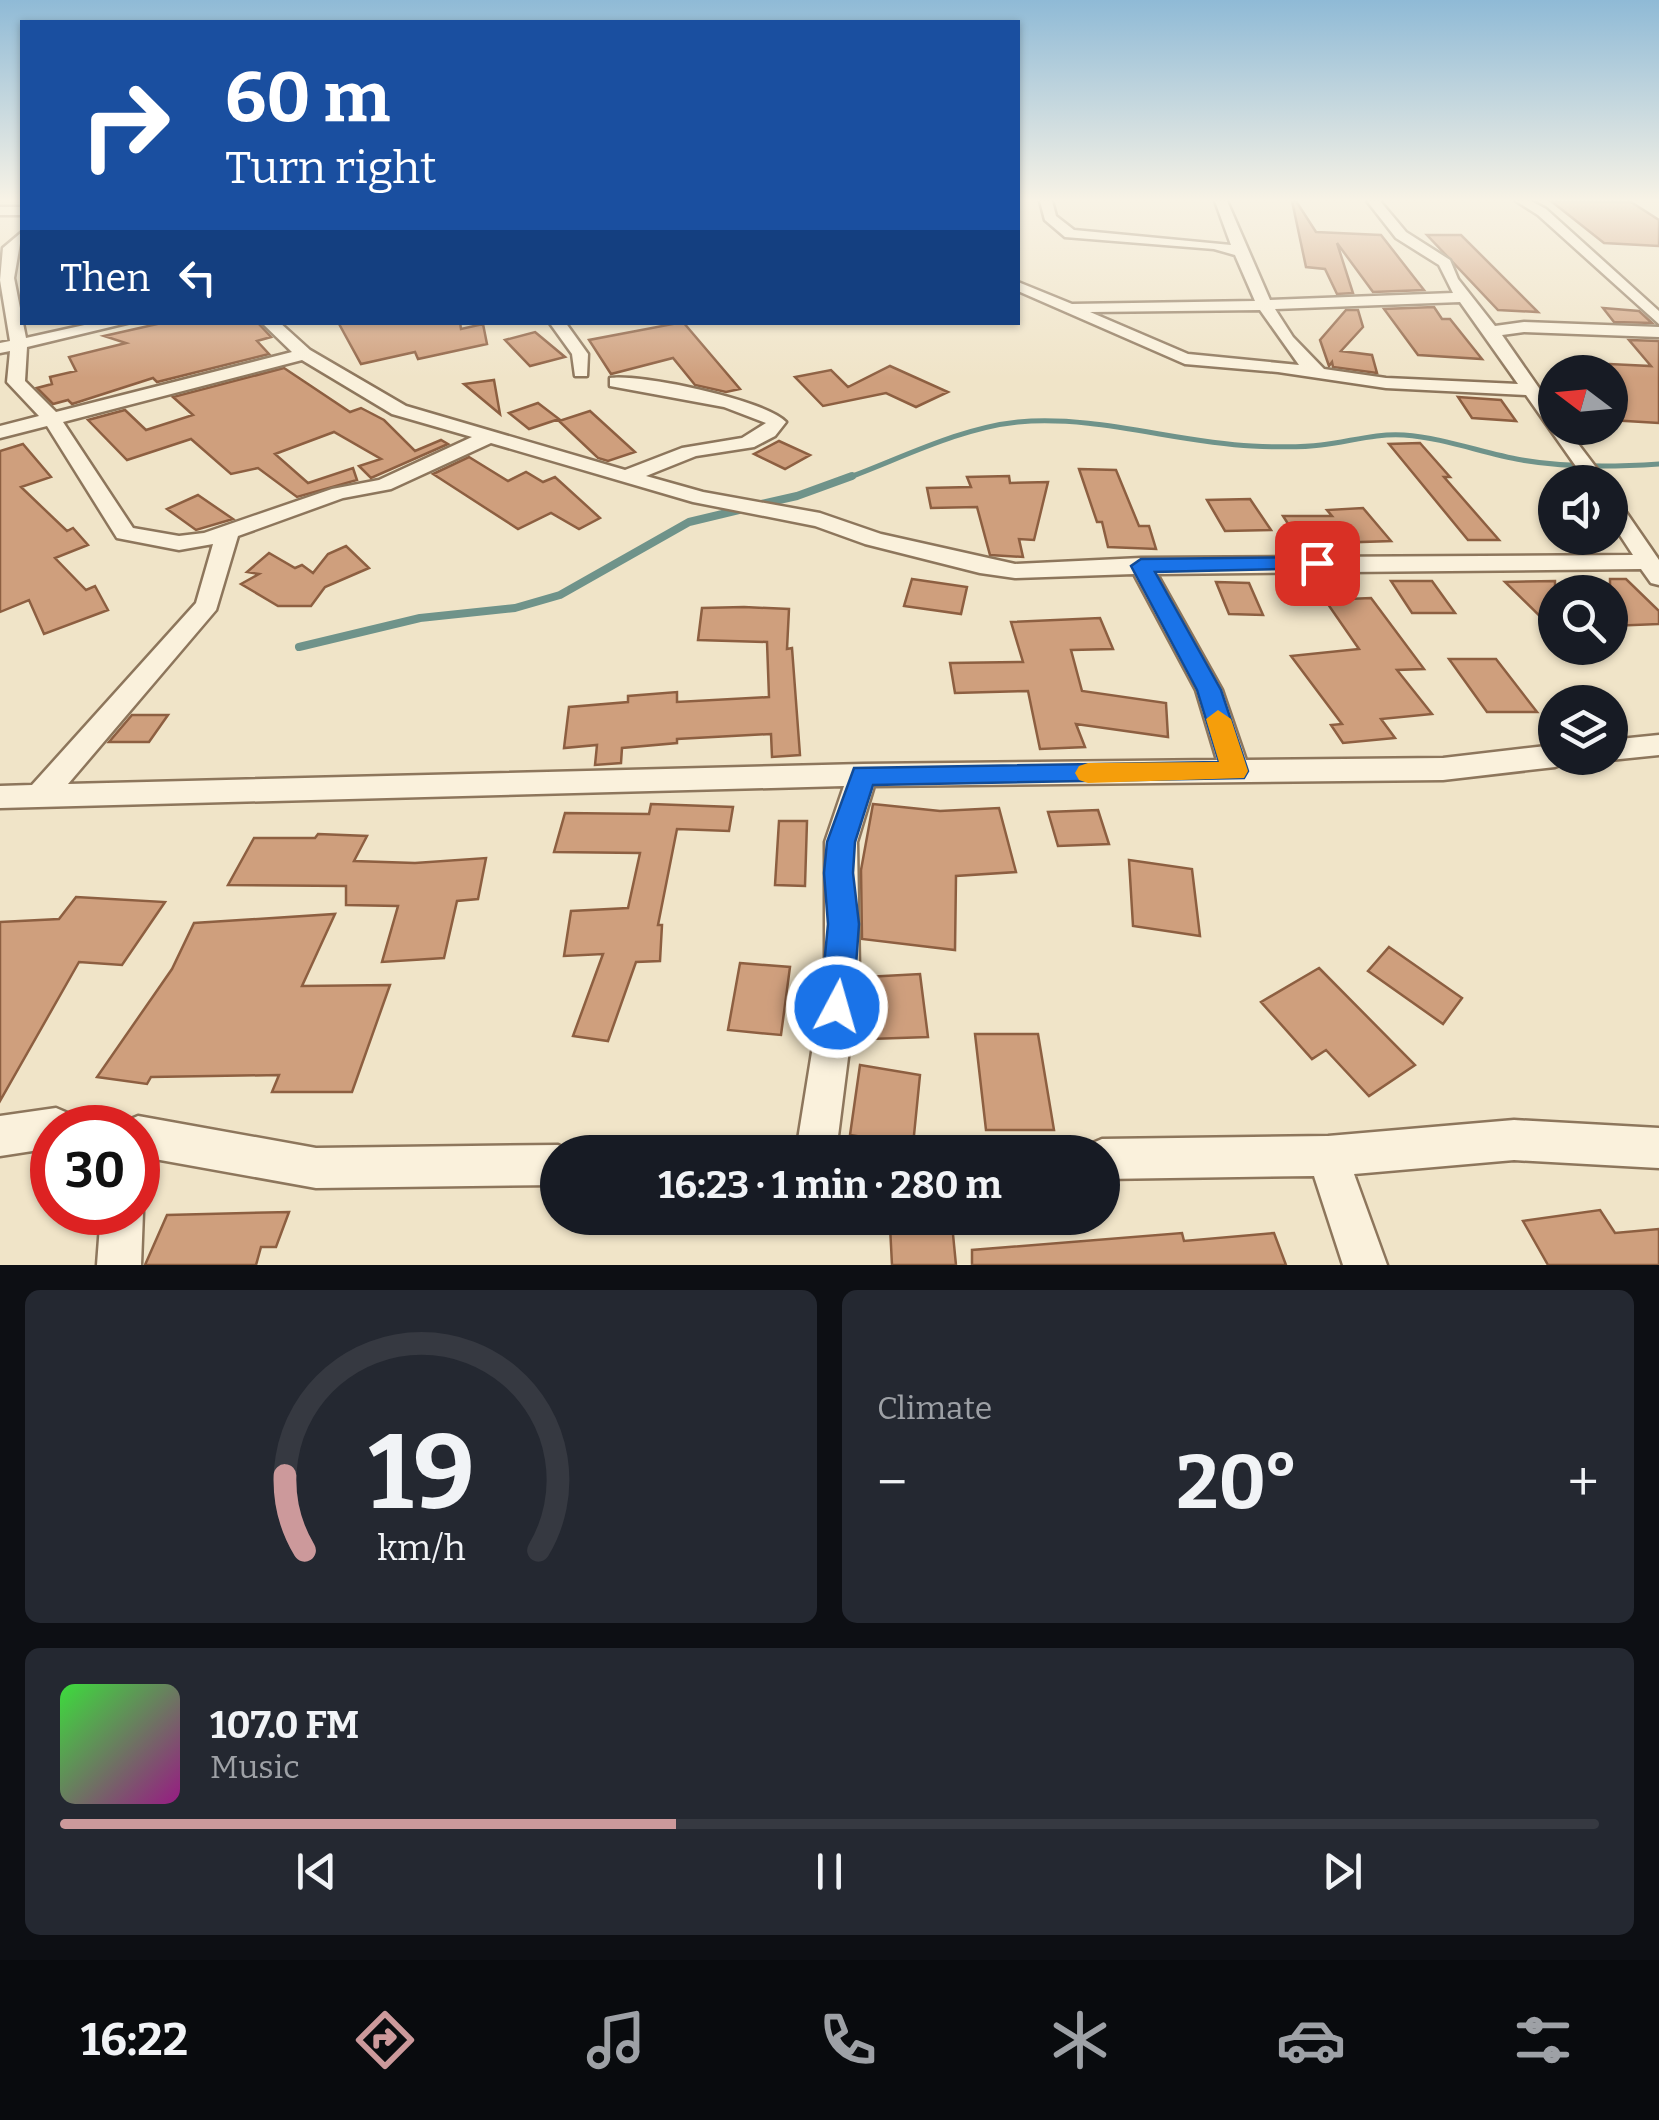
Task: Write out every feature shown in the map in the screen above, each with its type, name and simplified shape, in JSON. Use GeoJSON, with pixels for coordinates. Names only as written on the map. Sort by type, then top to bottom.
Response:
{"type":"FeatureCollection","features":[{"type":"Feature","properties":{"kind":"street"},"geometry":{"type":"LineString","coordinates":[[1245,260],[1298,357],[1323,374]]}},
{"type":"Feature","properties":{"kind":"street"},"geometry":{"type":"LineString","coordinates":[[1441,260],[1451,280],[1492,331],[1538,403]]}},
{"type":"Feature","properties":{"kind":"street"},"geometry":{"type":"LineString","coordinates":[[1595,260],[1659,319]]}},
{"type":"Feature","properties":{"kind":"street"},"geometry":{"type":"LineString","coordinates":[[4,278],[16,382],[51,418],[125,532],[179,543],[228,534],[339,493],[384,484],[490,436]]}},
{"type":"Feature","properties":{"kind":"street"},"geometry":{"type":"LineString","coordinates":[[1020,287],[1186,360],[1386,382],[1528,390]]}},
{"type":"Feature","properties":{"kind":"street"},"geometry":{"type":"LineString","coordinates":[[1063,306],[1267,305],[1464,297]]}},
{"type":"Feature","properties":{"kind":"street"},"geometry":{"type":"LineString","coordinates":[[10,346],[109,325]]}},
{"type":"Feature","properties":{"kind":"street"},"geometry":{"type":"LineString","coordinates":[[272,325],[304,354],[399,410],[700,498],[820,520],[873,539],[980,566],[1015,571],[1141,566],[1654,570]]}},
{"type":"Feature","properties":{"kind":"street"},"geometry":{"type":"LineString","coordinates":[[559,325],[580,354],[582,372]]}},
{"type":"Feature","properties":{"kind":"street"},"geometry":{"type":"LineString","coordinates":[[1492,331],[1524,327],[1659,332]]}},
{"type":"Feature","properties":{"kind":"street"},"geometry":{"type":"LineString","coordinates":[[0,432],[304,354]]}},
{"type":"Feature","properties":{"kind":"street"},"geometry":{"type":"LineString","coordinates":[[616,382],[748,406],[778,422],[743,446],[693,450],[628,476]]}},
{"type":"Feature","properties":{"kind":"street"},"geometry":{"type":"LineString","coordinates":[[1628,530],[1654,570]]}},
{"type":"Feature","properties":{"kind":"street"},"geometry":{"type":"LineString","coordinates":[[40,796],[207,605],[228,534]]}},
{"type":"Feature","properties":{"kind":"street"},"geometry":{"type":"LineString","coordinates":[[1141,566],[1209,690],[1235,771]]}},
{"type":"Feature","properties":{"kind":"street"},"geometry":{"type":"LineString","coordinates":[[1628,748],[1659,745]]}},
{"type":"Feature","properties":{"kind":"street"},"geometry":{"type":"LineString","coordinates":[[0,797],[863,775],[1443,769],[1538,758]]}},
{"type":"Feature","properties":{"kind":"street"},"geometry":{"type":"LineString","coordinates":[[818,1135],[842,971],[841,842],[863,775]]}},
{"type":"Feature","properties":{"kind":"street"},"geometry":{"type":"LineString","coordinates":[[0,1136],[30,1132]]}},
{"type":"Feature","properties":{"kind":"street"},"geometry":{"type":"LineString","coordinates":[[160,1140],[316,1168],[540,1165]]}},
{"type":"Feature","properties":{"kind":"street"},"geometry":{"type":"LineString","coordinates":[[1120,1159],[1328,1156],[1514,1140],[1659,1148]]}},
{"type":"Feature","properties":{"kind":"street"},"geometry":{"type":"LineString","coordinates":[[1328,1156],[1365,1265]]}},
{"type":"Feature","properties":{"kind":"street"},"geometry":{"type":"LineString","coordinates":[[118,1265],[120,1235]]}},
{"type":"Feature","properties":{"kind":"building"},"geometry":{"type":"Polygon","coordinates":[[[1305,260],[1342,260],[1353,293],[1337,294],[1325,269],[1306,267],[1305,260]]]}},
{"type":"Feature","properties":{"kind":"building"},"geometry":{"type":"Polygon","coordinates":[[[1350,260],[1401,260],[1424,290],[1373,292],[1350,260]]]}},
{"type":"Feature","properties":{"kind":"building"},"geometry":{"type":"Polygon","coordinates":[[[1451,260],[1486,260],[1538,312],[1498,310],[1451,260]]]}},
{"type":"Feature","properties":{"kind":"building"},"geometry":{"type":"Polygon","coordinates":[[[1434,307],[1442,319],[1450,319],[1482,359],[1418,355],[1384,309],[1434,307]]]}},
{"type":"Feature","properties":{"kind":"building"},"geometry":{"type":"Polygon","coordinates":[[[1603,308],[1639,311],[1652,323],[1614,322],[1603,308]]]}},
{"type":"Feature","properties":{"kind":"building"},"geometry":{"type":"Polygon","coordinates":[[[1346,310],[1358,310],[1363,327],[1341,351],[1372,355],[1377,373],[1333,367],[1332,362],[1329,366],[1320,340],[1346,310]]]}},
{"type":"Feature","properties":{"kind":"building"},"geometry":{"type":"Polygon","coordinates":[[[153,325],[260,325],[271,337],[257,341],[269,354],[157,382],[153,378],[72,404],[68,400],[53,404],[37,388],[52,384],[50,377],[76,371],[69,357],[126,343],[104,336],[153,325]]]}},
{"type":"Feature","properties":{"kind":"building"},"geometry":{"type":"Polygon","coordinates":[[[340,325],[460,325],[461,329],[483,325],[487,344],[418,359],[415,352],[361,364],[340,325]]]}},
{"type":"Feature","properties":{"kind":"building"},"geometry":{"type":"Polygon","coordinates":[[[686,325],[740,389],[726,392],[695,385],[673,358],[611,374],[589,340],[686,325]]]}},
{"type":"Feature","properties":{"kind":"building"},"geometry":{"type":"Polygon","coordinates":[[[535,332],[565,357],[530,366],[505,340],[535,332]]]}},
{"type":"Feature","properties":{"kind":"building"},"geometry":{"type":"Polygon","coordinates":[[[1629,340],[1659,341],[1659,423],[1628,421],[1628,365],[1651,366],[1629,340]]]}},
{"type":"Feature","properties":{"kind":"building"},"geometry":{"type":"Polygon","coordinates":[[[890,366],[948,392],[916,407],[886,393],[823,406],[795,377],[831,370],[848,387],[890,366]]]}},
{"type":"Feature","properties":{"kind":"building"},"geometry":{"type":"Polygon","coordinates":[[[284,368],[350,412],[361,408],[384,420],[415,451],[441,440],[448,444],[371,478],[359,466],[381,459],[334,432],[275,454],[308,483],[353,468],[357,480],[297,497],[258,468],[231,474],[191,439],[127,460],[88,420],[125,410],[146,430],[193,415],[173,397],[284,368]]]}},
{"type":"Feature","properties":{"kind":"building"},"geometry":{"type":"Polygon","coordinates":[[[494,380],[500,414],[464,384],[494,380]]]}},
{"type":"Feature","properties":{"kind":"building"},"geometry":{"type":"Polygon","coordinates":[[[1458,397],[1501,400],[1516,421],[1472,418],[1458,397]]]}},
{"type":"Feature","properties":{"kind":"building"},"geometry":{"type":"Polygon","coordinates":[[[538,403],[559,419],[529,429],[509,413],[538,403]]]}},
{"type":"Feature","properties":{"kind":"building"},"geometry":{"type":"Polygon","coordinates":[[[590,411],[635,452],[608,461],[598,458],[559,421],[590,411]]]}},
{"type":"Feature","properties":{"kind":"building"},"geometry":{"type":"Polygon","coordinates":[[[779,441],[810,455],[785,469],[754,454],[779,441]]]}},
{"type":"Feature","properties":{"kind":"building"},"geometry":{"type":"Polygon","coordinates":[[[1420,443],[1499,540],[1468,540],[1389,444],[1420,443]]]}},
{"type":"Feature","properties":{"kind":"building"},"geometry":{"type":"Polygon","coordinates":[[[23,444],[51,477],[21,487],[67,531],[73,528],[88,545],[55,558],[86,590],[95,586],[108,610],[44,634],[29,600],[0,612],[0,451],[23,444]]]}},
{"type":"Feature","properties":{"kind":"building"},"geometry":{"type":"Polygon","coordinates":[[[469,457],[508,481],[526,472],[543,482],[555,477],[600,518],[579,529],[551,513],[518,529],[433,474],[469,457]]]}},
{"type":"Feature","properties":{"kind":"building"},"geometry":{"type":"Polygon","coordinates":[[[1079,469],[1116,470],[1139,526],[1149,526],[1156,549],[1108,547],[1102,522],[1097,522],[1079,469]]]}},
{"type":"Feature","properties":{"kind":"building"},"geometry":{"type":"Polygon","coordinates":[[[1009,476],[1010,483],[1048,482],[1034,540],[1019,539],[1023,557],[990,555],[977,507],[931,508],[927,488],[971,487],[967,477],[1009,476]]]}},
{"type":"Feature","properties":{"kind":"building"},"geometry":{"type":"Polygon","coordinates":[[[198,495],[233,519],[196,530],[167,509],[198,495]]]}},
{"type":"Feature","properties":{"kind":"building"},"geometry":{"type":"Polygon","coordinates":[[[1250,499],[1271,530],[1225,531],[1207,500],[1250,499]]]}},
{"type":"Feature","properties":{"kind":"building"},"geometry":{"type":"Polygon","coordinates":[[[1363,508],[1391,541],[1301,544],[1283,516],[1332,516],[1327,510],[1363,508]]]}},
{"type":"Feature","properties":{"kind":"building"},"geometry":{"type":"Polygon","coordinates":[[[346,546],[369,568],[325,587],[311,606],[278,606],[241,584],[259,574],[247,572],[269,553],[313,573],[328,554],[346,546]]]}},
{"type":"Feature","properties":{"kind":"building"},"geometry":{"type":"Polygon","coordinates":[[[912,579],[967,587],[961,614],[904,606],[912,579]]]}},
{"type":"Feature","properties":{"kind":"building"},"geometry":{"type":"Polygon","coordinates":[[[1391,581],[1432,581],[1455,613],[1412,613],[1391,581]]]}},
{"type":"Feature","properties":{"kind":"building"},"geometry":{"type":"Polygon","coordinates":[[[1538,581],[1538,614],[1505,582],[1538,581]]]}},
{"type":"Feature","properties":{"kind":"building"},"geometry":{"type":"Polygon","coordinates":[[[1628,581],[1659,611],[1659,624],[1628,625],[1628,581]]]}},
{"type":"Feature","properties":{"kind":"building"},"geometry":{"type":"Polygon","coordinates":[[[1216,582],[1249,583],[1263,615],[1229,614],[1216,582]]]}},
{"type":"Feature","properties":{"kind":"building"},"geometry":{"type":"Polygon","coordinates":[[[1371,598],[1424,669],[1397,670],[1432,714],[1381,719],[1395,738],[1343,743],[1331,725],[1342,724],[1291,656],[1359,649],[1325,600],[1371,598]]]}},
{"type":"Feature","properties":{"kind":"building"},"geometry":{"type":"Polygon","coordinates":[[[702,608],[789,609],[787,649],[792,648],[800,755],[772,757],[771,734],[677,739],[677,743],[622,748],[621,763],[595,765],[597,745],[564,748],[569,707],[628,702],[628,696],[677,692],[677,702],[769,697],[767,642],[698,640],[702,608]]]}},
{"type":"Feature","properties":{"kind":"building"},"geometry":{"type":"Polygon","coordinates":[[[1100,618],[1113,649],[1071,650],[1082,691],[1166,703],[1168,737],[1076,724],[1085,747],[1040,749],[1028,691],[955,693],[950,663],[1023,662],[1011,622],[1100,618]]]}},
{"type":"Feature","properties":{"kind":"building"},"geometry":{"type":"Polygon","coordinates":[[[1449,659],[1496,659],[1537,712],[1487,712],[1449,659]]]}},
{"type":"Feature","properties":{"kind":"building"},"geometry":{"type":"Polygon","coordinates":[[[132,715],[168,715],[149,742],[109,742],[132,715]]]}},
{"type":"Feature","properties":{"kind":"building"},"geometry":{"type":"Polygon","coordinates":[[[651,804],[733,807],[729,831],[677,829],[658,925],[662,925],[660,961],[636,962],[608,1041],[573,1036],[603,954],[564,956],[571,911],[628,908],[640,853],[554,852],[565,813],[649,814],[651,804]]]}},
{"type":"Feature","properties":{"kind":"building"},"geometry":{"type":"Polygon","coordinates":[[[873,804],[940,811],[999,808],[1016,872],[956,876],[955,950],[862,939],[861,870],[873,804]]]}},
{"type":"Feature","properties":{"kind":"building"},"geometry":{"type":"Polygon","coordinates":[[[1098,810],[1109,844],[1058,846],[1048,812],[1098,810]]]}},
{"type":"Feature","properties":{"kind":"building"},"geometry":{"type":"Polygon","coordinates":[[[779,821],[807,821],[805,886],[775,885],[779,821]]]}},
{"type":"Feature","properties":{"kind":"building"},"geometry":{"type":"Polygon","coordinates":[[[318,834],[367,836],[354,861],[415,863],[486,858],[478,899],[457,901],[444,958],[382,962],[398,906],[346,905],[346,886],[228,885],[254,838],[315,838],[318,834]]]}},
{"type":"Feature","properties":{"kind":"building"},"geometry":{"type":"Polygon","coordinates":[[[1129,860],[1192,869],[1200,936],[1133,926],[1129,860]]]}},
{"type":"Feature","properties":{"kind":"building"},"geometry":{"type":"Polygon","coordinates":[[[76,897],[165,902],[122,965],[79,962],[0,1101],[0,922],[59,919],[76,897]]]}},
{"type":"Feature","properties":{"kind":"building"},"geometry":{"type":"Polygon","coordinates":[[[335,914],[302,986],[390,985],[352,1092],[272,1092],[279,1075],[151,1077],[147,1084],[97,1077],[172,969],[194,923],[335,914]]]}},
{"type":"Feature","properties":{"kind":"building"},"geometry":{"type":"Polygon","coordinates":[[[1389,947],[1462,998],[1443,1024],[1368,971],[1389,947]]]}},
{"type":"Feature","properties":{"kind":"building"},"geometry":{"type":"Polygon","coordinates":[[[740,963],[790,967],[781,1035],[728,1030],[740,963]]]}},
{"type":"Feature","properties":{"kind":"building"},"geometry":{"type":"Polygon","coordinates":[[[1319,968],[1415,1065],[1369,1096],[1326,1050],[1312,1059],[1261,1002],[1319,968]]]}},
{"type":"Feature","properties":{"kind":"building"},"geometry":{"type":"Polygon","coordinates":[[[920,974],[928,1037],[870,1039],[866,977],[920,974]]]}},
{"type":"Feature","properties":{"kind":"building"},"geometry":{"type":"Polygon","coordinates":[[[975,1034],[1038,1034],[1054,1130],[986,1130],[975,1034]]]}},
{"type":"Feature","properties":{"kind":"building"},"geometry":{"type":"Polygon","coordinates":[[[860,1065],[920,1075],[914,1135],[850,1135],[860,1065]]]}},
{"type":"Feature","properties":{"kind":"building"},"geometry":{"type":"Polygon","coordinates":[[[1600,1210],[1615,1233],[1659,1229],[1659,1265],[1548,1265],[1523,1221],[1600,1210]]]}},
{"type":"Feature","properties":{"kind":"building"},"geometry":{"type":"Polygon","coordinates":[[[289,1212],[276,1247],[261,1247],[256,1265],[145,1265],[167,1215],[289,1212]]]}},
{"type":"Feature","properties":{"kind":"building"},"geometry":{"type":"Polygon","coordinates":[[[1182,1233],[1184,1241],[1274,1233],[1286,1265],[972,1265],[972,1250],[1182,1233]]]}},
{"type":"Feature","properties":{"kind":"building"},"geometry":{"type":"Polygon","coordinates":[[[890,1235],[953,1235],[956,1265],[892,1265],[890,1235]]]}},
{"type":"Feature","properties":{"kind":"waterway"},"geometry":{"type":"LineString","coordinates":[[845,479],[974,431],[1018,422],[1048,421],[1260,446],[1313,446],[1404,435],[1539,463],[1659,464]]}},
{"type":"Feature","properties":{"kind":"waterway"},"geometry":{"type":"LineString","coordinates":[[757,505],[797,496],[852,476]]}},
{"type":"Feature","properties":{"kind":"waterway"},"geometry":{"type":"LineString","coordinates":[[299,647],[420,618],[515,608],[560,595],[689,522],[743,509]]}},
{"type":"Feature","properties":{"kind":"slow traffic"},"geometry":{"type":"LineString","coordinates":[[1088,773],[1235,771],[1218,719]]}},
{"type":"Feature","properties":{"kind":"route"},"geometry":{"type":"LineString","coordinates":[[837,1007],[842,971],[838,873],[841,842],[863,775],[1235,771],[1209,690],[1141,566],[1317,563]]}}]}
